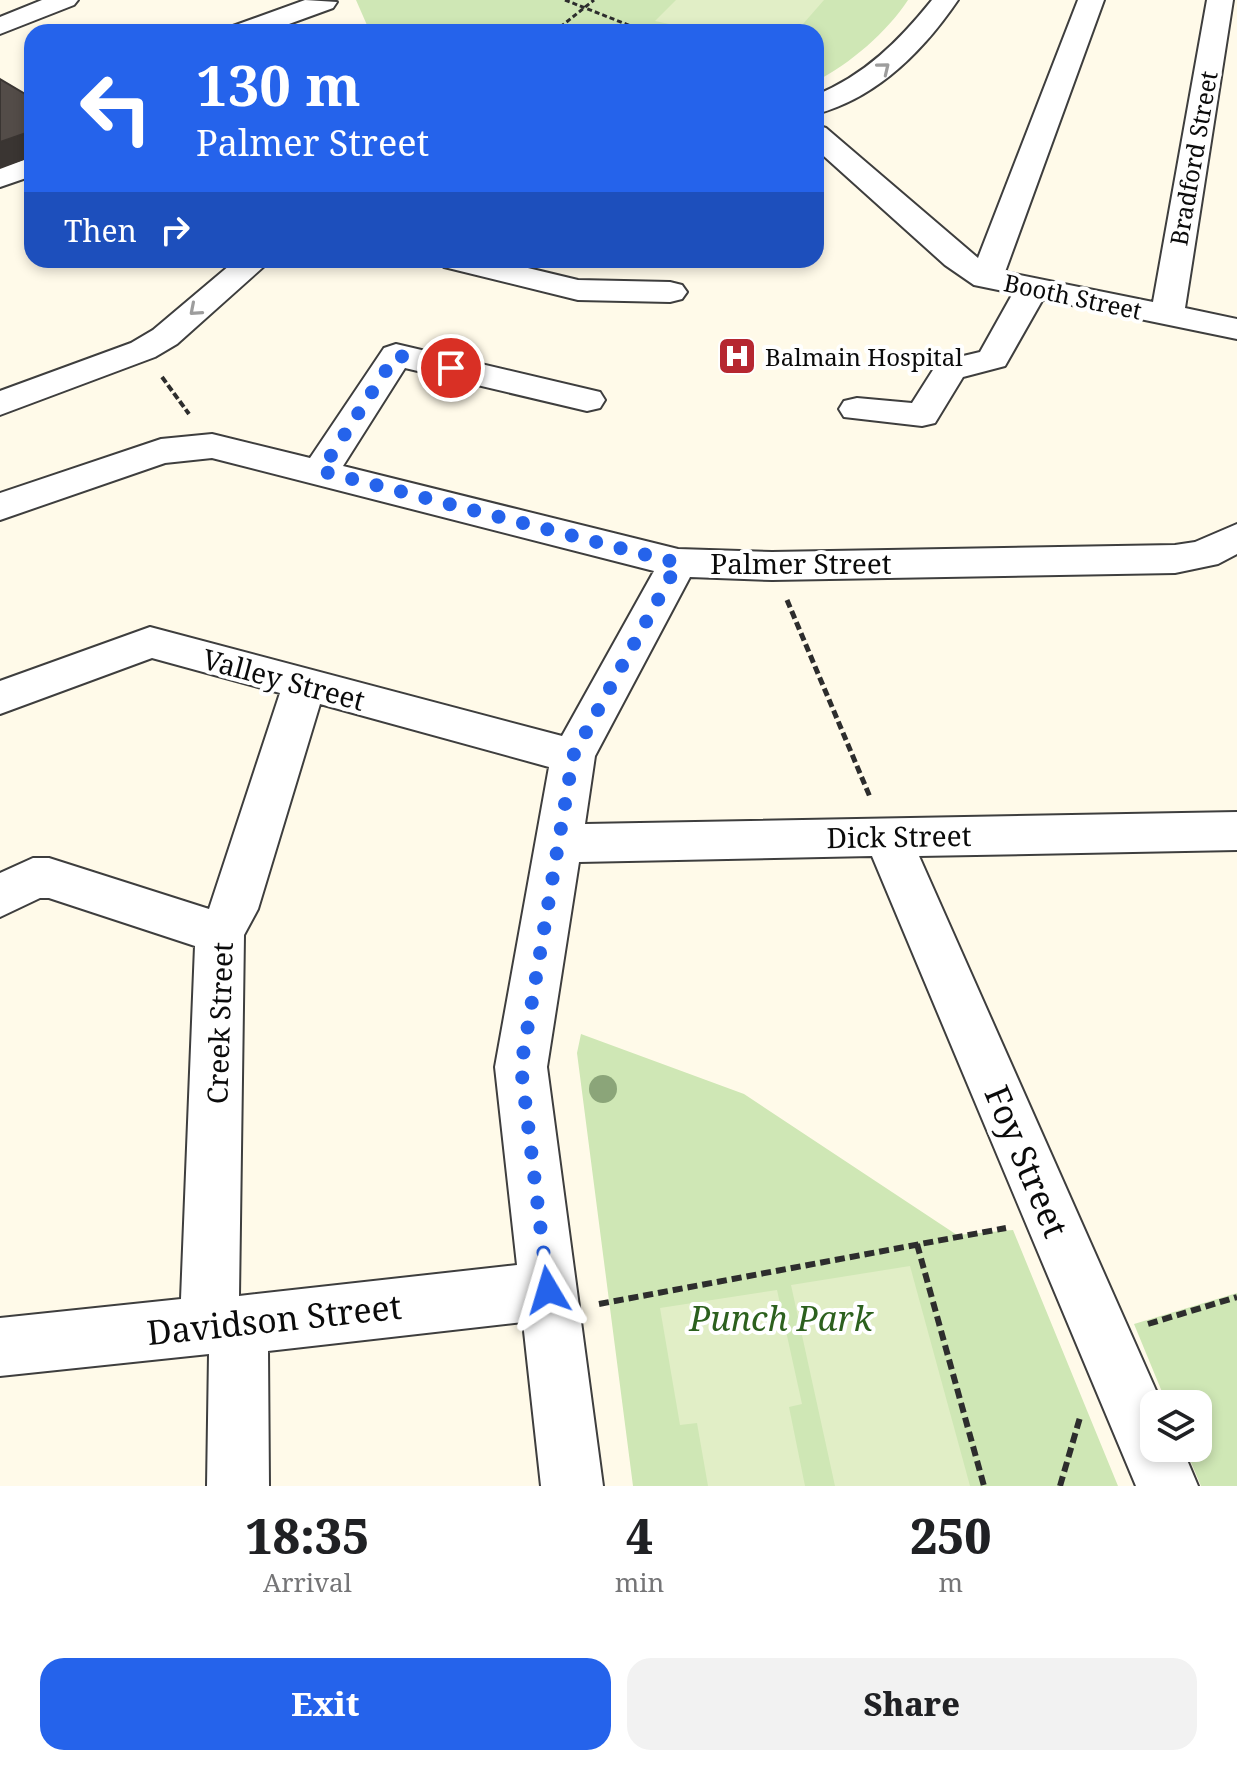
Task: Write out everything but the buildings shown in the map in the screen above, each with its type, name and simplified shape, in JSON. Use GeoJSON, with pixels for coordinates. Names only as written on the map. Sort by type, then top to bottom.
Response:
{"type":"FeatureCollection","features":[{"type":"Feature","properties":{"kind":"street"},"geometry":{"type":"LineString","coordinates":[[0,26],[65,0]]}},
{"type":"Feature","properties":{"kind":"street"},"geometry":{"type":"LineString","coordinates":[[824,101],[858,86],[884,69],[920,33],[945,0]]}},
{"type":"Feature","properties":{"kind":"street"},"geometry":{"type":"LineString","coordinates":[[986,278],[1091,0]]}},
{"type":"Feature","properties":{"kind":"street","name":"Bradford Street"},"geometry":{"type":"LineString","coordinates":[[1167,316],[1220,0]]}},
{"type":"Feature","properties":{"kind":"street"},"geometry":{"type":"LineString","coordinates":[[273,24],[326,10]]}},
{"type":"Feature","properties":{"kind":"street","name":"Booth Street"},"geometry":{"type":"LineString","coordinates":[[824,141],[956,258],[986,278],[1237,329]]}},
{"type":"Feature","properties":{"kind":"street"},"geometry":{"type":"LineString","coordinates":[[0,178],[24,169]]}},
{"type":"Feature","properties":{"kind":"street"},"geometry":{"type":"LineString","coordinates":[[0,404],[143,350],[165,337],[246,268]]}},
{"type":"Feature","properties":{"kind":"street"},"geometry":{"type":"LineString","coordinates":[[488,268],[578,290],[670,292]]}},
{"type":"Feature","properties":{"kind":"street"},"geometry":{"type":"LineString","coordinates":[[857,409],[922,415],[950,370],[993,359],[1033,287]]}},
{"type":"Feature","properties":{"kind":"street"},"geometry":{"type":"LineString","coordinates":[[321,471],[396,355],[587,400]]}},
{"type":"Feature","properties":{"kind":"street","name":"Palmer Street"},"geometry":{"type":"LineString","coordinates":[[0,507],[161,451],[212,446],[678,563],[772,566],[1175,559],[1204,554],[1237,537]]}},
{"type":"Feature","properties":{"kind":"street"},"geometry":{"type":"LineString","coordinates":[[572,1486],[521,1067],[561,843],[573,756],[678,563]]}},
{"type":"Feature","properties":{"kind":"street","name":"Valley Street"},"geometry":{"type":"LineString","coordinates":[[0,698],[150,642],[304,686],[573,756]]}},
{"type":"Feature","properties":{"kind":"street","name":"Creek Street"},"geometry":{"type":"LineString","coordinates":[[238,1486],[224,1325],[220,933],[234,909],[304,686]]}},
{"type":"Feature","properties":{"kind":"street","name":"Dick Street"},"geometry":{"type":"LineString","coordinates":[[561,843],[1237,831]]}},
{"type":"Feature","properties":{"kind":"street","name":"Foy Street"},"geometry":{"type":"LineString","coordinates":[[887,836],[1167,1486]]}},
{"type":"Feature","properties":{"kind":"street"},"geometry":{"type":"LineString","coordinates":[[0,897],[33,878],[49,878],[220,933]]}},
{"type":"Feature","properties":{"kind":"street","name":"Davidson Street"},"geometry":{"type":"LineString","coordinates":[[0,1347],[224,1325],[549,1301]]}},
{"type":"Feature","properties":{"kind":"path"},"geometry":{"type":"LineString","coordinates":[[565,0],[624,24]]}},
{"type":"Feature","properties":{"kind":"path"},"geometry":{"type":"LineString","coordinates":[[564,24],[594,0]]}},
{"type":"Feature","properties":{"kind":"path"},"geometry":{"type":"LineString","coordinates":[[143,350],[212,446]]}},
{"type":"Feature","properties":{"kind":"path"},"geometry":{"type":"LineString","coordinates":[[772,566],[887,836]]}},
{"type":"Feature","properties":{"kind":"path"},"geometry":{"type":"LineString","coordinates":[[549,1301],[1052,1220]]}},
{"type":"Feature","properties":{"kind":"path"},"geometry":{"type":"LineString","coordinates":[[917,1244],[984,1486]]}},
{"type":"Feature","properties":{"kind":"path"},"geometry":{"type":"LineString","coordinates":[[1104,1338],[1237,1297]]}},
{"type":"Feature","properties":{"kind":"green space"},"geometry":{"type":"Polygon","coordinates":[[[356,0],[908,0],[890,24],[867,46],[824,76],[824,24],[366,24],[356,0]]]}},
{"type":"Feature","properties":{"kind":"green space"},"geometry":{"type":"Polygon","coordinates":[[[676,0],[824,0],[803,24],[669,24],[655,21],[676,0]]]}},
{"type":"Feature","properties":{"kind":"green space","name":"Punch Park"},"geometry":{"type":"Polygon","coordinates":[[[581,1034],[744,1094],[957,1235],[1013,1230],[1118,1486],[633,1486],[577,1053],[581,1034]]]}},
{"type":"Feature","properties":{"kind":"green space"},"geometry":{"type":"Polygon","coordinates":[[[910,1266],[970,1486],[835,1486],[791,1285],[910,1266]]]}},
{"type":"Feature","properties":{"kind":"green space"},"geometry":{"type":"Polygon","coordinates":[[[777,1290],[802,1404],[789,1407],[805,1486],[708,1486],[697,1423],[680,1425],[660,1308],[777,1290]]]}},
{"type":"Feature","properties":{"kind":"green space"},"geometry":{"type":"Polygon","coordinates":[[[1237,1293],[1237,1486],[1201,1486],[1191,1462],[1212,1462],[1212,1390],[1161,1390],[1134,1324],[1237,1293]]]}},
{"type":"Feature","properties":{"kind":"place","name":"Balmain Hospital"},"geometry":{"type":"Point","coordinates":[737,356]}},
{"type":"Feature","properties":{"kind":"route"},"geometry":{"type":"LineString","coordinates":[[451,368],[396,355],[321,471],[678,563],[573,756],[561,843],[521,1067],[548,1290]]}}]}
